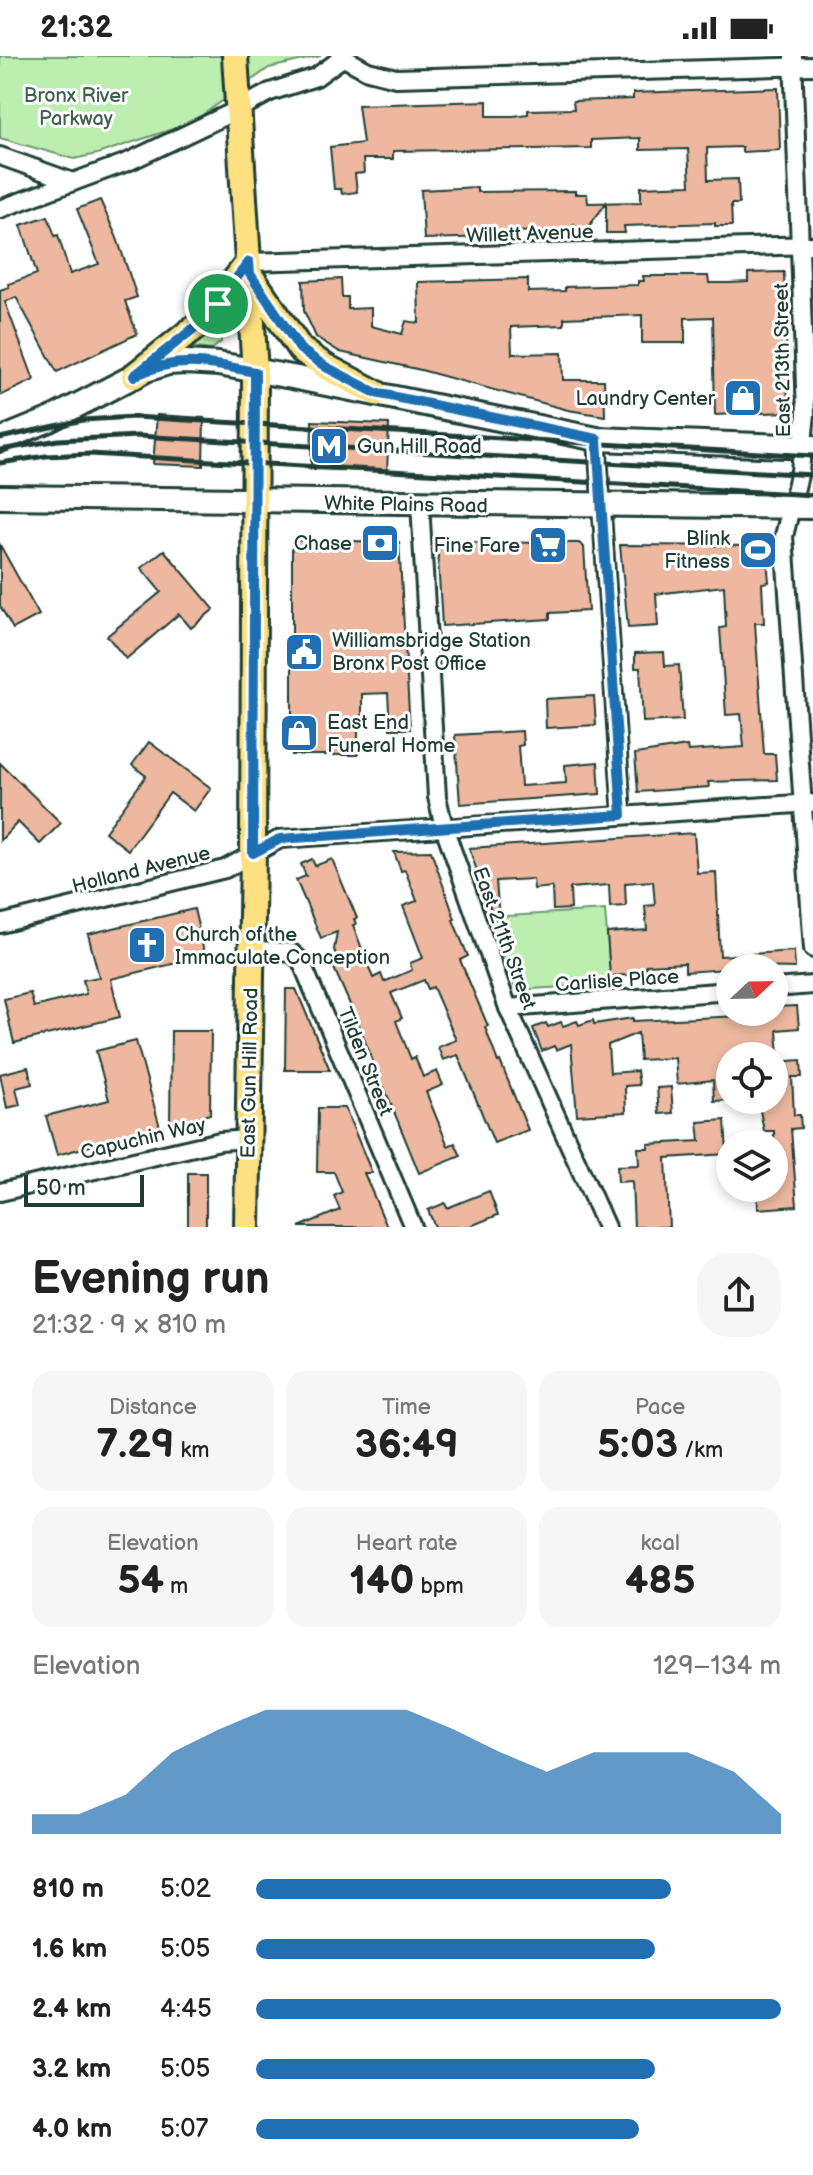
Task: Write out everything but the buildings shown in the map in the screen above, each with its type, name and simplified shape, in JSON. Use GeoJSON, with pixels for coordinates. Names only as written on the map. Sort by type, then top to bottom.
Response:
{"type":"FeatureCollection","features":[{"type":"Feature","properties":{"kind":"main road","name":"East Gun Hill Road"},"geometry":{"type":"LineString","coordinates":[[235,58],[255,372],[253,853],[247,1227]]}},
{"type":"Feature","properties":{"kind":"main road"},"geometry":{"type":"LineString","coordinates":[[134,376],[203,321],[249,268],[300,349],[326,367],[376,393]]}},
{"type":"Feature","properties":{"kind":"main road"},"geometry":{"type":"LineString","coordinates":[[0,440],[49,420],[134,376],[168,363],[186,362],[218,364],[376,393],[597,439],[808,447]]}},
{"type":"Feature","properties":{"kind":"main road","name":"White Plains Road"},"geometry":{"type":"LineString","coordinates":[[2,495],[253,502],[802,507]]}},
{"type":"Feature","properties":{"kind":"street"},"geometry":{"type":"LineString","coordinates":[[0,209],[130,161],[270,92],[316,77],[344,57],[368,71],[396,78],[793,61],[813,66]]}},
{"type":"Feature","properties":{"kind":"street","name":"East 213th Street"},"geometry":{"type":"LineString","coordinates":[[793,61],[806,245],[808,447],[802,507],[784,542],[808,803],[813,949]]}},
{"type":"Feature","properties":{"kind":"street"},"geometry":{"type":"LineString","coordinates":[[0,156],[73,182]]}},
{"type":"Feature","properties":{"kind":"street","name":"Willett Avenue"},"geometry":{"type":"LineString","coordinates":[[249,268],[806,245]]}},
{"type":"Feature","properties":{"kind":"street"},"geometry":{"type":"LineString","coordinates":[[597,439],[622,815]]}},
{"type":"Feature","properties":{"kind":"street","name":"East 211th Street"},"geometry":{"type":"LineString","coordinates":[[420,503],[437,797],[444,827],[508,1008],[606,1227]]}},
{"type":"Feature","properties":{"kind":"street","name":"Holland Avenue"},"geometry":{"type":"LineString","coordinates":[[0,924],[225,869],[280,839],[808,803]]}},
{"type":"Feature","properties":{"kind":"street","name":"Tilden Street"},"geometry":{"type":"LineString","coordinates":[[251,949],[292,953],[301,961],[413,1227]]}},
{"type":"Feature","properties":{"kind":"street"},"geometry":{"type":"LineString","coordinates":[[788,987],[813,985]]}},
{"type":"Feature","properties":{"kind":"street","name":"Carlisle Place"},"geometry":{"type":"LineString","coordinates":[[508,1008],[716,992]]}},
{"type":"Feature","properties":{"kind":"street","name":"Capuchin Way"},"geometry":{"type":"LineString","coordinates":[[0,1192],[220,1141],[249,1139]]}},
{"type":"Feature","properties":{"kind":"green space","name":"Bronx River Parkway"},"geometry":{"type":"Polygon","coordinates":[[[0,56],[321,56],[269,68],[191,123],[74,159],[0,138],[0,56]]]}},
{"type":"Feature","properties":{"kind":"green space"},"geometry":{"type":"Polygon","coordinates":[[[220,320],[221,342],[211,350],[191,347],[220,320]]]}},
{"type":"Feature","properties":{"kind":"green space"},"geometry":{"type":"Polygon","coordinates":[[[605,910],[611,984],[516,990],[489,917],[605,910]]]}},
{"type":"Feature","properties":{"kind":"railway"},"geometry":{"type":"LineString","coordinates":[[0,438],[83,420],[134,417],[813,456]]}},
{"type":"Feature","properties":{"kind":"railway"},"geometry":{"type":"LineString","coordinates":[[0,450],[58,440],[138,436],[813,475]]}},
{"type":"Feature","properties":{"kind":"railway"},"geometry":{"type":"LineString","coordinates":[[0,463],[90,454],[813,495]]}},
{"type":"Feature","properties":{"kind":"place","name":"Laundry Center"},"geometry":{"type":"Point","coordinates":[743,398]}},
{"type":"Feature","properties":{"kind":"place","name":"Gun Hill Road"},"geometry":{"type":"Point","coordinates":[329,446]}},
{"type":"Feature","properties":{"kind":"place","name":"Chase"},"geometry":{"type":"Point","coordinates":[380,543]}},
{"type":"Feature","properties":{"kind":"place","name":"Fine Fare"},"geometry":{"type":"Point","coordinates":[548,545]}},
{"type":"Feature","properties":{"kind":"place","name":"Blink Fitness"},"geometry":{"type":"Point","coordinates":[758,550]}},
{"type":"Feature","properties":{"kind":"place","name":"Williamsbridge Station Bronx Post Office"},"geometry":{"type":"Point","coordinates":[304,652]}},
{"type":"Feature","properties":{"kind":"place","name":"East End Funeral Home"},"geometry":{"type":"Point","coordinates":[299,733]}},
{"type":"Feature","properties":{"kind":"place","name":"Church of the Immaculate Conception"},"geometry":{"type":"Point","coordinates":[147,945]}},
{"type":"Feature","properties":{"kind":"route"},"geometry":{"type":"LineString","coordinates":[[249,262],[250,274],[290,338],[308,356],[337,374],[376,393],[597,439],[622,815],[280,839],[253,853],[255,372],[218,364],[186,362],[168,363],[134,376],[195,328],[218,304],[249,262]]}}]}
